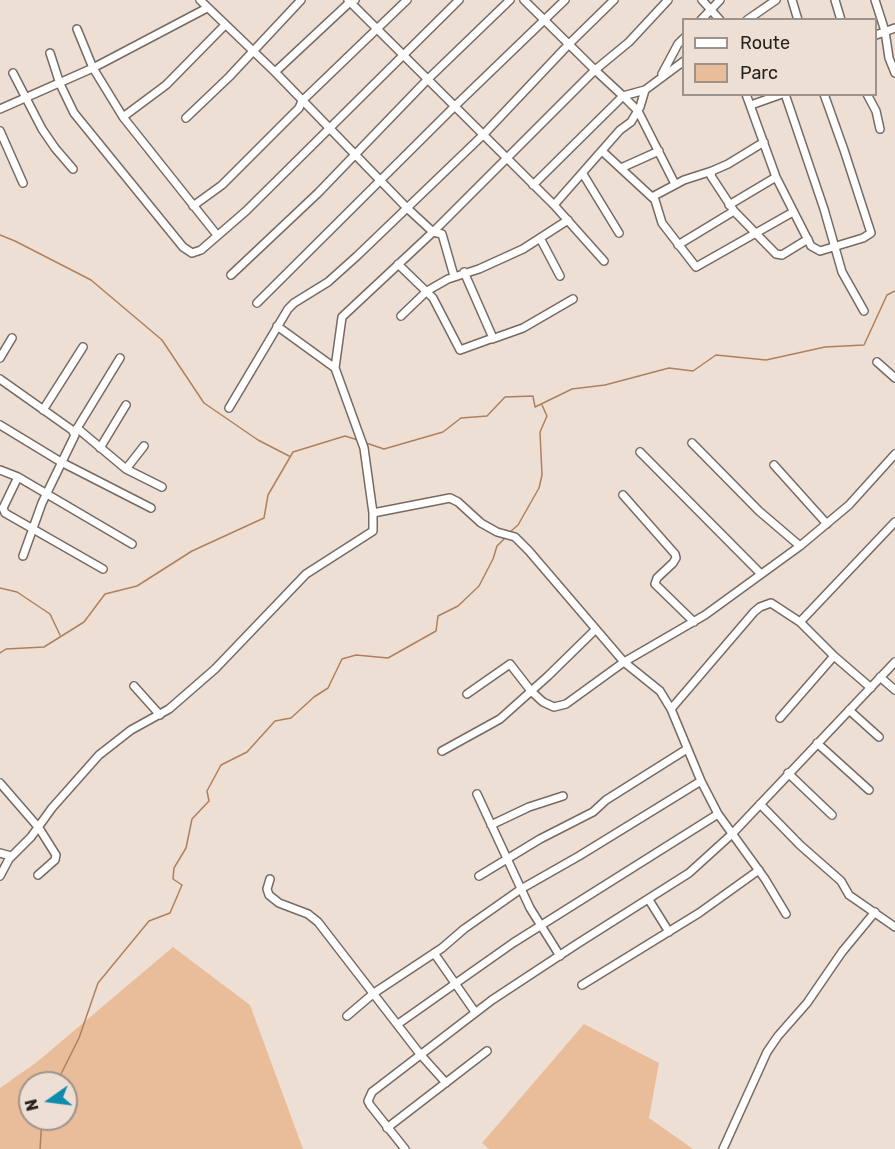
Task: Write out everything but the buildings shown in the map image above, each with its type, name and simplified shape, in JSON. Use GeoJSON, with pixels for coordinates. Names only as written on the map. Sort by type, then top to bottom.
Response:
{"type":"FeatureCollection","features":[{"type":"Feature","properties":{"kind":"street"},"geometry":{"type":"LineString","coordinates":[[200,0],[275,72],[379,181],[433,232],[442,234],[454,276]]}},
{"type":"Feature","properties":{"kind":"street"},"geometry":{"type":"LineString","coordinates":[[186,118],[229,77],[301,0]]}},
{"type":"Feature","properties":{"kind":"street"},"geometry":{"type":"LineString","coordinates":[[193,206],[222,185],[299,108],[302,101],[407,0]]}},
{"type":"Feature","properties":{"kind":"street"},"geometry":{"type":"LineString","coordinates":[[50,53],[60,84],[74,113],[187,251],[192,253],[197,252],[246,210],[459,0]]}},
{"type":"Feature","properties":{"kind":"street"},"geometry":{"type":"LineString","coordinates":[[231,275],[318,193],[427,80],[510,0]]}},
{"type":"Feature","properties":{"kind":"street"},"geometry":{"type":"LineString","coordinates":[[524,0],[638,111],[675,184]]}},
{"type":"Feature","properties":{"kind":"street"},"geometry":{"type":"LineString","coordinates":[[257,303],[565,0]]}},
{"type":"Feature","properties":{"kind":"street"},"geometry":{"type":"LineString","coordinates":[[229,408],[294,303],[328,282],[407,208],[483,135],[614,0]]}},
{"type":"Feature","properties":{"kind":"street"},"geometry":{"type":"LineString","coordinates":[[0,876],[11,856],[39,828],[52,808],[99,754],[131,730],[160,715],[215,669],[306,574],[371,534],[373,513],[364,448],[335,368],[342,317],[433,232],[595,70],[629,42],[668,0]]}},
{"type":"Feature","properties":{"kind":"street"},"geometry":{"type":"LineString","coordinates":[[702,0],[718,18]]}},
{"type":"Feature","properties":{"kind":"street"},"geometry":{"type":"LineString","coordinates":[[703,18],[720,0]]}},
{"type":"Feature","properties":{"kind":"street"},"geometry":{"type":"LineString","coordinates":[[758,16],[776,0]]}},
{"type":"Feature","properties":{"kind":"street"},"geometry":{"type":"LineString","coordinates":[[792,0],[797,18]]}},
{"type":"Feature","properties":{"kind":"street"},"geometry":{"type":"LineString","coordinates":[[835,0],[840,18]]}},
{"type":"Feature","properties":{"kind":"street"},"geometry":{"type":"LineString","coordinates":[[874,0],[885,32],[889,58],[895,74]]}},
{"type":"Feature","properties":{"kind":"street"},"geometry":{"type":"LineString","coordinates":[[275,72],[351,1],[403,56],[554,205],[604,261]]}},
{"type":"Feature","properties":{"kind":"street"},"geometry":{"type":"LineString","coordinates":[[0,109],[93,69],[207,8]]}},
{"type":"Feature","properties":{"kind":"street"},"geometry":{"type":"LineString","coordinates":[[123,117],[166,85],[225,25]]}},
{"type":"Feature","properties":{"kind":"street"},"geometry":{"type":"LineString","coordinates":[[877,35],[895,28]]}},
{"type":"Feature","properties":{"kind":"street"},"geometry":{"type":"LineString","coordinates":[[77,29],[93,69],[123,117],[217,235]]}},
{"type":"Feature","properties":{"kind":"street"},"geometry":{"type":"LineString","coordinates":[[661,76],[682,41]]}},
{"type":"Feature","properties":{"kind":"street"},"geometry":{"type":"LineString","coordinates":[[675,50],[682,58]]}},
{"type":"Feature","properties":{"kind":"street"},"geometry":{"type":"LineString","coordinates":[[532,185],[623,96],[645,90],[682,61]]}},
{"type":"Feature","properties":{"kind":"street"},"geometry":{"type":"LineString","coordinates":[[13,73],[42,129],[73,169]]}},
{"type":"Feature","properties":{"kind":"street"},"geometry":{"type":"LineString","coordinates":[[554,205],[620,130],[631,122],[638,111],[645,90]]}},
{"type":"Feature","properties":{"kind":"street"},"geometry":{"type":"LineString","coordinates":[[747,96],[776,177],[793,213],[816,250],[863,238],[871,233],[825,96]]}},
{"type":"Feature","properties":{"kind":"street"},"geometry":{"type":"LineString","coordinates":[[751,105],[778,96]]}},
{"type":"Feature","properties":{"kind":"street"},"geometry":{"type":"LineString","coordinates":[[785,96],[836,246],[842,272],[864,311]]}},
{"type":"Feature","properties":{"kind":"street"},"geometry":{"type":"LineString","coordinates":[[868,96],[876,111],[880,129]]}},
{"type":"Feature","properties":{"kind":"street"},"geometry":{"type":"LineString","coordinates":[[0,131],[23,183]]}},
{"type":"Feature","properties":{"kind":"street"},"geometry":{"type":"LineString","coordinates":[[652,196],[675,184],[728,164],[764,142]]}},
{"type":"Feature","properties":{"kind":"street"},"geometry":{"type":"LineString","coordinates":[[602,151],[652,196],[662,223],[693,266],[699,267],[793,213]]}},
{"type":"Feature","properties":{"kind":"street"},"geometry":{"type":"LineString","coordinates":[[621,168],[659,151]]}},
{"type":"Feature","properties":{"kind":"street"},"geometry":{"type":"LineString","coordinates":[[712,171],[711,176],[732,208],[778,256],[808,239]]}},
{"type":"Feature","properties":{"kind":"street"},"geometry":{"type":"LineString","coordinates":[[583,174],[620,233]]}},
{"type":"Feature","properties":{"kind":"street"},"geometry":{"type":"LineString","coordinates":[[678,245],[776,177]]}},
{"type":"Feature","properties":{"kind":"street"},"geometry":{"type":"LineString","coordinates":[[401,316],[427,291],[454,276],[479,269],[512,255],[568,220]]}},
{"type":"Feature","properties":{"kind":"street"},"geometry":{"type":"LineString","coordinates":[[540,238],[560,276]]}},
{"type":"Feature","properties":{"kind":"street"},"geometry":{"type":"LineString","coordinates":[[398,264],[427,291],[446,319],[460,350],[522,328],[573,299]]}},
{"type":"Feature","properties":{"kind":"street"},"geometry":{"type":"LineString","coordinates":[[464,272],[493,336],[492,339]]}},
{"type":"Feature","properties":{"kind":"street"},"geometry":{"type":"LineString","coordinates":[[278,326],[335,368]]}},
{"type":"Feature","properties":{"kind":"street"},"geometry":{"type":"LineString","coordinates":[[0,358],[12,338]]}},
{"type":"Feature","properties":{"kind":"street"},"geometry":{"type":"LineString","coordinates":[[43,410],[83,346]]}},
{"type":"Feature","properties":{"kind":"street"},"geometry":{"type":"LineString","coordinates":[[23,556],[46,495],[75,438],[76,430],[120,358]]}},
{"type":"Feature","properties":{"kind":"street"},"geometry":{"type":"LineString","coordinates":[[877,362],[895,378]]}},
{"type":"Feature","properties":{"kind":"street"},"geometry":{"type":"LineString","coordinates":[[0,379],[76,430],[126,469],[162,487]]}},
{"type":"Feature","properties":{"kind":"street"},"geometry":{"type":"LineString","coordinates":[[100,448],[126,405]]}},
{"type":"Feature","properties":{"kind":"street"},"geometry":{"type":"LineString","coordinates":[[0,425],[61,462],[151,508]]}},
{"type":"Feature","properties":{"kind":"street"},"geometry":{"type":"LineString","coordinates":[[692,443],[759,511],[800,546]]}},
{"type":"Feature","properties":{"kind":"street"},"geometry":{"type":"LineString","coordinates":[[126,469],[144,446]]}},
{"type":"Feature","properties":{"kind":"street"},"geometry":{"type":"LineString","coordinates":[[640,452],[761,574]]}},
{"type":"Feature","properties":{"kind":"street"},"geometry":{"type":"LineString","coordinates":[[467,694],[510,664],[531,691],[548,706],[566,704],[624,662],[694,622],[800,546],[849,505],[895,454]]}},
{"type":"Feature","properties":{"kind":"street"},"geometry":{"type":"LineString","coordinates":[[774,465],[827,524]]}},
{"type":"Feature","properties":{"kind":"street"},"geometry":{"type":"LineString","coordinates":[[0,470],[18,477],[132,544]]}},
{"type":"Feature","properties":{"kind":"street"},"geometry":{"type":"LineString","coordinates":[[18,477],[3,510],[32,530],[103,569]]}},
{"type":"Feature","properties":{"kind":"street"},"geometry":{"type":"LineString","coordinates":[[623,495],[675,554],[676,558],[673,563],[657,578],[656,584],[694,622]]}},
{"type":"Feature","properties":{"kind":"street"},"geometry":{"type":"LineString","coordinates":[[373,513],[450,498],[488,527],[515,537],[545,567],[624,662],[660,691],[671,709],[701,781],[718,814],[759,870],[786,914]]}},
{"type":"Feature","properties":{"kind":"street"},"geometry":{"type":"LineString","coordinates":[[800,622],[895,522]]}},
{"type":"Feature","properties":{"kind":"street"},"geometry":{"type":"LineString","coordinates":[[671,709],[714,656],[760,607],[771,603],[800,622],[834,656],[871,687]]}},
{"type":"Feature","properties":{"kind":"street"},"geometry":{"type":"LineString","coordinates":[[442,751],[494,723],[596,630]]}},
{"type":"Feature","properties":{"kind":"street"},"geometry":{"type":"LineString","coordinates":[[780,718],[834,656]]}},
{"type":"Feature","properties":{"kind":"street"},"geometry":{"type":"LineString","coordinates":[[405,1149],[370,1105],[369,1096],[475,1012],[689,873],[732,834],[895,662]]}},
{"type":"Feature","properties":{"kind":"street"},"geometry":{"type":"LineString","coordinates":[[880,677],[895,690]]}},
{"type":"Feature","properties":{"kind":"street"},"geometry":{"type":"LineString","coordinates":[[134,686],[160,715]]}},
{"type":"Feature","properties":{"kind":"street"},"geometry":{"type":"LineString","coordinates":[[849,710],[879,737]]}},
{"type":"Feature","properties":{"kind":"street"},"geometry":{"type":"LineString","coordinates":[[817,743],[869,790]]}},
{"type":"Feature","properties":{"kind":"street"},"geometry":{"type":"LineString","coordinates":[[479,876],[593,812],[602,802],[687,749]]}},
{"type":"Feature","properties":{"kind":"street"},"geometry":{"type":"LineString","coordinates":[[788,773],[832,814]]}},
{"type":"Feature","properties":{"kind":"street"},"geometry":{"type":"LineString","coordinates":[[347,1016],[374,993],[434,953],[521,889],[701,781]]}},
{"type":"Feature","properties":{"kind":"street"},"geometry":{"type":"LineString","coordinates":[[0,783],[39,828],[56,858],[38,875]]}},
{"type":"Feature","properties":{"kind":"street"},"geometry":{"type":"LineString","coordinates":[[477,794],[521,889],[560,956]]}},
{"type":"Feature","properties":{"kind":"street"},"geometry":{"type":"LineString","coordinates":[[491,825],[529,807],[563,796]]}},
{"type":"Feature","properties":{"kind":"street"},"geometry":{"type":"LineString","coordinates":[[760,804],[800,845],[841,881],[849,895],[895,927]]}},
{"type":"Feature","properties":{"kind":"street"},"geometry":{"type":"LineString","coordinates":[[398,1024],[541,925],[718,814]]}},
{"type":"Feature","properties":{"kind":"street"},"geometry":{"type":"LineString","coordinates":[[0,854],[11,856]]}},
{"type":"Feature","properties":{"kind":"street"},"geometry":{"type":"LineString","coordinates":[[582,985],[669,932],[759,870]]}},
{"type":"Feature","properties":{"kind":"street"},"geometry":{"type":"LineString","coordinates":[[270,879],[267,889],[273,900],[314,918],[420,1054],[446,1083]]}},
{"type":"Feature","properties":{"kind":"street"},"geometry":{"type":"LineString","coordinates":[[649,900],[669,932]]}},
{"type":"Feature","properties":{"kind":"street"},"geometry":{"type":"LineString","coordinates":[[723,1149],[767,1052],[875,912]]}},
{"type":"Feature","properties":{"kind":"street"},"geometry":{"type":"LineString","coordinates":[[434,953],[475,1012]]}},
{"type":"Feature","properties":{"kind":"street"},"geometry":{"type":"LineString","coordinates":[[387,1128],[487,1051]]}},
{"type":"Feature","properties":{"kind":"green space"},"geometry":{"type":"Polygon","coordinates":[[[173,947],[250,1005],[303,1149],[0,1149],[0,1088],[18,1075],[18,1131],[78,1131],[78,1071],[24,1071],[173,947]]]}},
{"type":"Feature","properties":{"kind":"green space"},"geometry":{"type":"Polygon","coordinates":[[[584,1024],[659,1063],[649,1118],[693,1149],[489,1149],[482,1143],[584,1024]]]}},
{"type":"Feature","properties":{"kind":"waterway"},"geometry":{"type":"LineString","coordinates":[[0,235],[91,280],[162,340],[204,403],[258,440],[289,456]]}},
{"type":"Feature","properties":{"kind":"waterway"},"geometry":{"type":"LineString","coordinates":[[366,443],[384,449],[443,432],[461,418],[487,416],[505,397],[533,396],[535,407],[572,389],[605,385],[669,368],[693,371],[716,355],[766,360],[825,347],[864,345],[887,295],[895,291]]}},
{"type":"Feature","properties":{"kind":"waterway"},"geometry":{"type":"LineString","coordinates":[[510,532],[518,525],[539,488],[542,475],[540,432],[547,416],[542,405]]}},
{"type":"Feature","properties":{"kind":"waterway"},"geometry":{"type":"LineString","coordinates":[[0,653],[6,649],[44,647],[84,622],[105,594],[137,586],[192,551],[264,518],[268,495],[293,452],[345,436],[358,440]]}},
{"type":"Feature","properties":{"kind":"waterway"},"geometry":{"type":"LineString","coordinates":[[62,1071],[79,1038],[98,983],[149,921],[170,913],[182,885],[173,879],[174,868],[186,848],[192,819],[209,801],[207,791],[221,765],[247,752],[275,721],[291,718],[314,697],[328,688],[342,659],[356,655],[388,658],[436,631],[438,616],[458,606],[479,586],[497,546],[505,538]]}},
{"type":"Feature","properties":{"kind":"waterway"},"geometry":{"type":"LineString","coordinates":[[0,588],[17,592],[50,614],[60,635]]}},
{"type":"Feature","properties":{"kind":"waterway"},"geometry":{"type":"LineString","coordinates":[[40,1149],[41,1131]]}}]}
